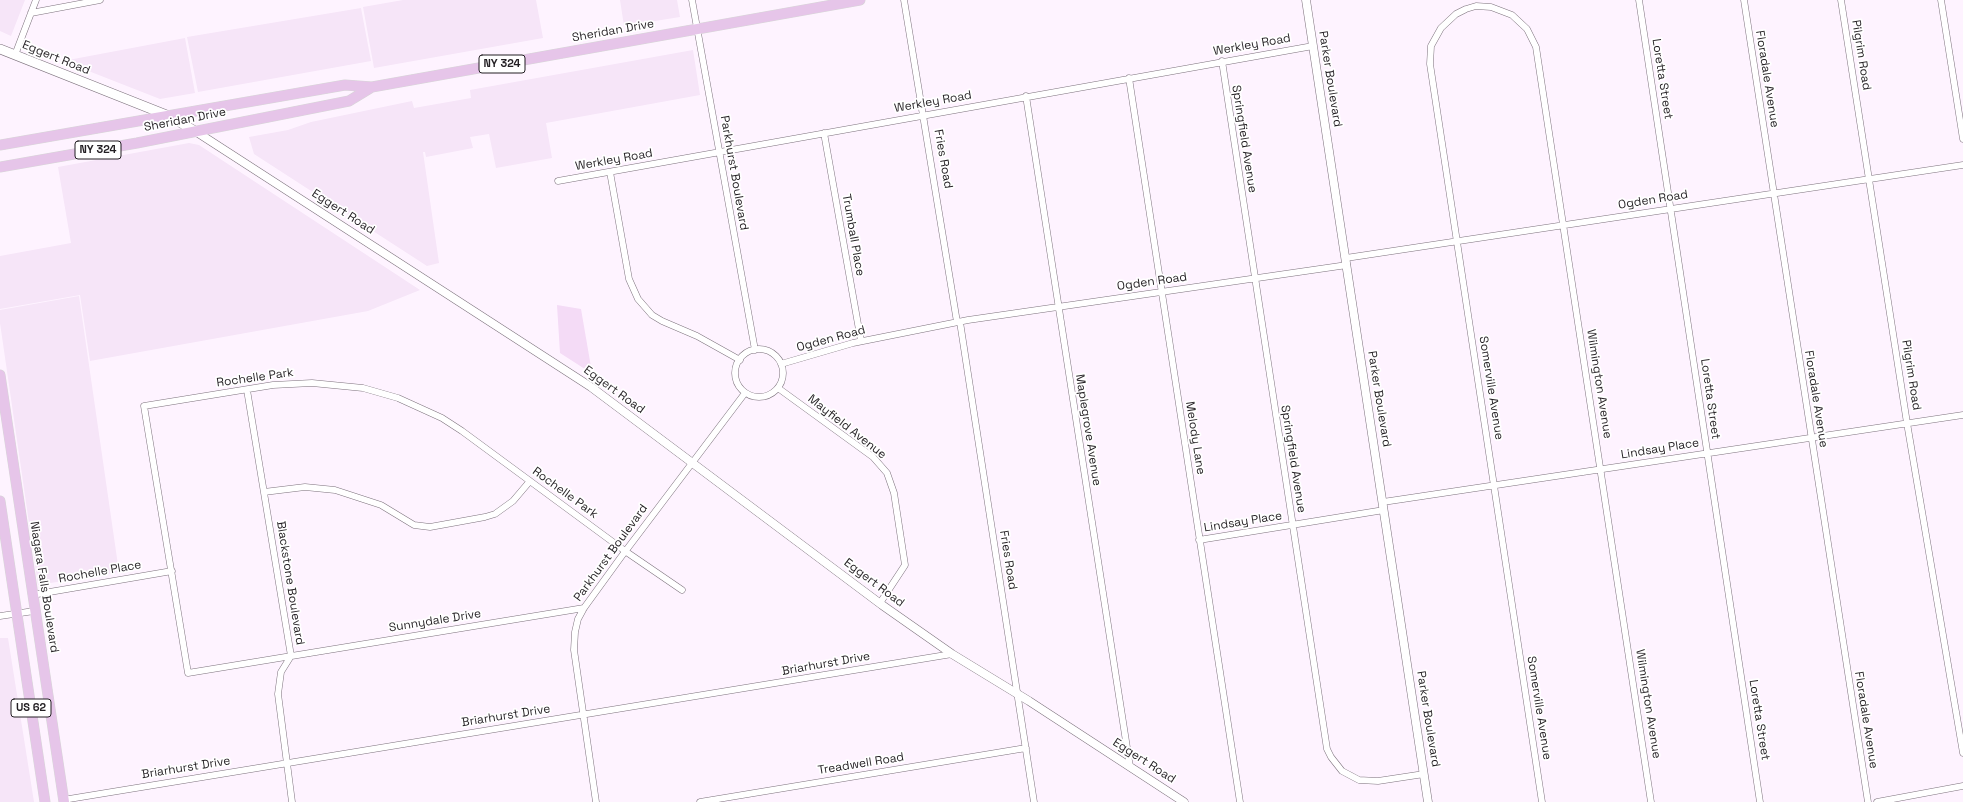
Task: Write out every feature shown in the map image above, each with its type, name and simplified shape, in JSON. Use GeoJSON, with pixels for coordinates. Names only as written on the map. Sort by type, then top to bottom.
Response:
{"type":"FeatureCollection","features":[{"type":"Feature","properties":{"kind":"main road","name":"Sheridan Drive"},"geometry":{"type":"LineString","coordinates":[[0,145],[345,85],[372,87],[860,0]]}},
{"type":"Feature","properties":{"kind":"main road","name":"Eggert Road"},"geometry":{"type":"LineString","coordinates":[[0,49],[169,116],[195,131]]}},
{"type":"Feature","properties":{"kind":"main road","name":"Sheridan Drive"},"geometry":{"type":"LineString","coordinates":[[0,167],[349,101],[372,87]]}},
{"type":"Feature","properties":{"kind":"main road","name":"Niagara Falls Boulevard"},"geometry":{"type":"LineString","coordinates":[[0,375],[63,801]]}},
{"type":"Feature","properties":{"kind":"main road","name":"US 62"},"geometry":{"type":"LineString","coordinates":[[0,501],[45,802]]}},
{"type":"Feature","properties":{"kind":"street"},"geometry":{"type":"LineString","coordinates":[[15,55],[36,0]]}},
{"type":"Feature","properties":{"kind":"street"},"geometry":{"type":"LineString","coordinates":[[31,13],[100,0]]}},
{"type":"Feature","properties":{"kind":"street","name":"Parkhurst Boulevard"},"geometry":{"type":"LineString","coordinates":[[692,0],[718,152],[755,350]]}},
{"type":"Feature","properties":{"kind":"street","name":"Fries Road"},"geometry":{"type":"LineString","coordinates":[[904,0],[959,322],[1034,802]]}},
{"type":"Feature","properties":{"kind":"street","name":"Parker Boulevard"},"geometry":{"type":"LineString","coordinates":[[1306,0],[1428,802]]}},
{"type":"Feature","properties":{"kind":"street","name":"Loretta Street"},"geometry":{"type":"LineString","coordinates":[[1639,0],[1760,802]]}},
{"type":"Feature","properties":{"kind":"street","name":"Floradale Avenue"},"geometry":{"type":"LineString","coordinates":[[1744,0],[1868,802]]}},
{"type":"Feature","properties":{"kind":"street","name":"Pilgrim Road"},"geometry":{"type":"LineString","coordinates":[[1841,0],[1907,423],[1963,753]]}},
{"type":"Feature","properties":{"kind":"street"},"geometry":{"type":"LineString","coordinates":[[1941,0],[1963,139]]}},
{"type":"Feature","properties":{"kind":"street","name":"Wilmington Avenue"},"geometry":{"type":"LineString","coordinates":[[1476,3],[1512,15],[1527,28],[1534,42],[1564,225],[1651,802]]}},
{"type":"Feature","properties":{"kind":"street","name":"Somerville Avenue"},"geometry":{"type":"LineString","coordinates":[[1476,3],[1448,20],[1435,37],[1429,55],[1542,802]]}},
{"type":"Feature","properties":{"kind":"street","name":"Werkley Road"},"geometry":{"type":"LineString","coordinates":[[558,181],[1026,96],[1313,46]]}},
{"type":"Feature","properties":{"kind":"street","name":"Springfield Avenue"},"geometry":{"type":"LineString","coordinates":[[1222,61],[1327,749],[1331,757],[1342,771],[1350,776],[1367,781],[1424,774]]}},
{"type":"Feature","properties":{"kind":"street","name":"Melody Lane"},"geometry":{"type":"LineString","coordinates":[[1129,78],[1240,802]]}},
{"type":"Feature","properties":{"kind":"street","name":"Maplegrove Avenue"},"geometry":{"type":"LineString","coordinates":[[1026,96],[1130,766]]}},
{"type":"Feature","properties":{"kind":"street","name":"Eggert Road"},"geometry":{"type":"LineString","coordinates":[[195,131],[590,387],[880,603],[952,654],[1130,766],[1184,802]]}},
{"type":"Feature","properties":{"kind":"street","name":"Trumball Place"},"geometry":{"type":"LineString","coordinates":[[824,133],[861,341]]}},
{"type":"Feature","properties":{"kind":"street","name":"Ogden Road"},"geometry":{"type":"LineString","coordinates":[[781,364],[861,341],[959,322],[1254,278],[1457,241],[1963,165]]}},
{"type":"Feature","properties":{"kind":"street"},"geometry":{"type":"LineString","coordinates":[[610,172],[629,279],[638,299],[649,312],[662,321],[697,336],[740,360]]}},
{"type":"Feature","properties":{"kind":"street"},"geometry":{"type":"LineString","coordinates":[[755,350],[768,351],[773,354],[781,364],[783,377],[778,388],[770,395],[760,397],[745,393],[736,380],[736,370],[740,360],[744,355],[755,350]]}},
{"type":"Feature","properties":{"kind":"street","name":"Rochelle Park"},"geometry":{"type":"LineString","coordinates":[[290,656],[188,673],[144,406],[247,390],[312,382],[350,386],[386,394],[416,405],[442,418],[625,551],[682,590]]}},
{"type":"Feature","properties":{"kind":"street","name":"Mayfield Avenue"},"geometry":{"type":"LineString","coordinates":[[778,388],[873,457],[887,473],[894,493],[905,565],[880,603]]}},
{"type":"Feature","properties":{"kind":"street","name":"Blackstone Boulevard"},"geometry":{"type":"LineString","coordinates":[[247,390],[290,656],[281,672],[278,694],[292,802]]}},
{"type":"Feature","properties":{"kind":"street","name":"Parkhurst Boulevard"},"geometry":{"type":"LineString","coordinates":[[596,802],[574,642],[578,619],[584,608],[625,551],[745,393]]}},
{"type":"Feature","properties":{"kind":"street","name":"Lindsay Place"},"geometry":{"type":"LineString","coordinates":[[1199,540],[1292,525],[1384,506],[1494,486],[1963,415]]}},
{"type":"Feature","properties":{"kind":"street"},"geometry":{"type":"LineString","coordinates":[[264,492],[305,487],[335,490],[381,504],[414,525],[430,527],[495,514],[513,501],[530,481]]}},
{"type":"Feature","properties":{"kind":"street","name":"Rochelle Place"},"geometry":{"type":"LineString","coordinates":[[32,595],[172,571]]}},
{"type":"Feature","properties":{"kind":"street","name":"Sunnydale Drive"},"geometry":{"type":"LineString","coordinates":[[290,656],[584,608]]}},
{"type":"Feature","properties":{"kind":"street"},"geometry":{"type":"LineString","coordinates":[[0,616],[34,611]]}},
{"type":"Feature","properties":{"kind":"street","name":"Briarhurst Drive"},"geometry":{"type":"LineString","coordinates":[[63,801],[952,654]]}},
{"type":"Feature","properties":{"kind":"street","name":"Treadwell Road"},"geometry":{"type":"LineString","coordinates":[[700,802],[1026,748]]}},
{"type":"Feature","properties":{"kind":"street"},"geometry":{"type":"LineString","coordinates":[[1877,802],[1963,786]]}},
{"type":"Feature","properties":{"kind":"shaded area"},"geometry":{"type":"Polygon","coordinates":[[[0,0],[25,0],[11,36],[0,31],[0,0]]]}},
{"type":"Feature","properties":{"kind":"shaded area"},"geometry":{"type":"Polygon","coordinates":[[[403,0],[536,0],[543,38],[374,68],[363,7],[403,0]]]}},
{"type":"Feature","properties":{"kind":"shaded area"},"geometry":{"type":"Polygon","coordinates":[[[620,0],[677,0],[680,17],[624,26],[620,0]]]}},
{"type":"Feature","properties":{"kind":"shaded area"},"geometry":{"type":"Polygon","coordinates":[[[361,8],[371,61],[198,92],[187,37],[361,8]]]}},
{"type":"Feature","properties":{"kind":"shaded area"},"geometry":{"type":"Polygon","coordinates":[[[185,38],[195,93],[160,99],[63,61],[185,38]]]}},
{"type":"Feature","properties":{"kind":"shaded area"},"geometry":{"type":"Polygon","coordinates":[[[693,50],[700,95],[546,123],[552,158],[496,168],[489,134],[470,137],[473,148],[426,157],[425,152],[423,152],[439,263],[427,266],[254,154],[249,137],[288,130],[311,122],[412,101],[414,108],[471,98],[470,90],[693,50]]]}},
{"type":"Feature","properties":{"kind":"shaded area"},"geometry":{"type":"Polygon","coordinates":[[[189,143],[199,145],[420,290],[368,311],[90,361],[80,295],[0,309],[0,256],[71,243],[58,167],[189,143]]]}},
{"type":"Feature","properties":{"kind":"shaded area"},"geometry":{"type":"Polygon","coordinates":[[[79,296],[119,572],[38,585],[0,323],[0,310],[79,296]]]}},
{"type":"Feature","properties":{"kind":"shaded area"},"geometry":{"type":"Polygon","coordinates":[[[557,305],[581,309],[591,367],[588,371],[560,353],[557,305]]]}},
{"type":"Feature","properties":{"kind":"shaded area"},"geometry":{"type":"Polygon","coordinates":[[[0,638],[8,638],[34,802],[0,802],[0,638]]]}}]}
